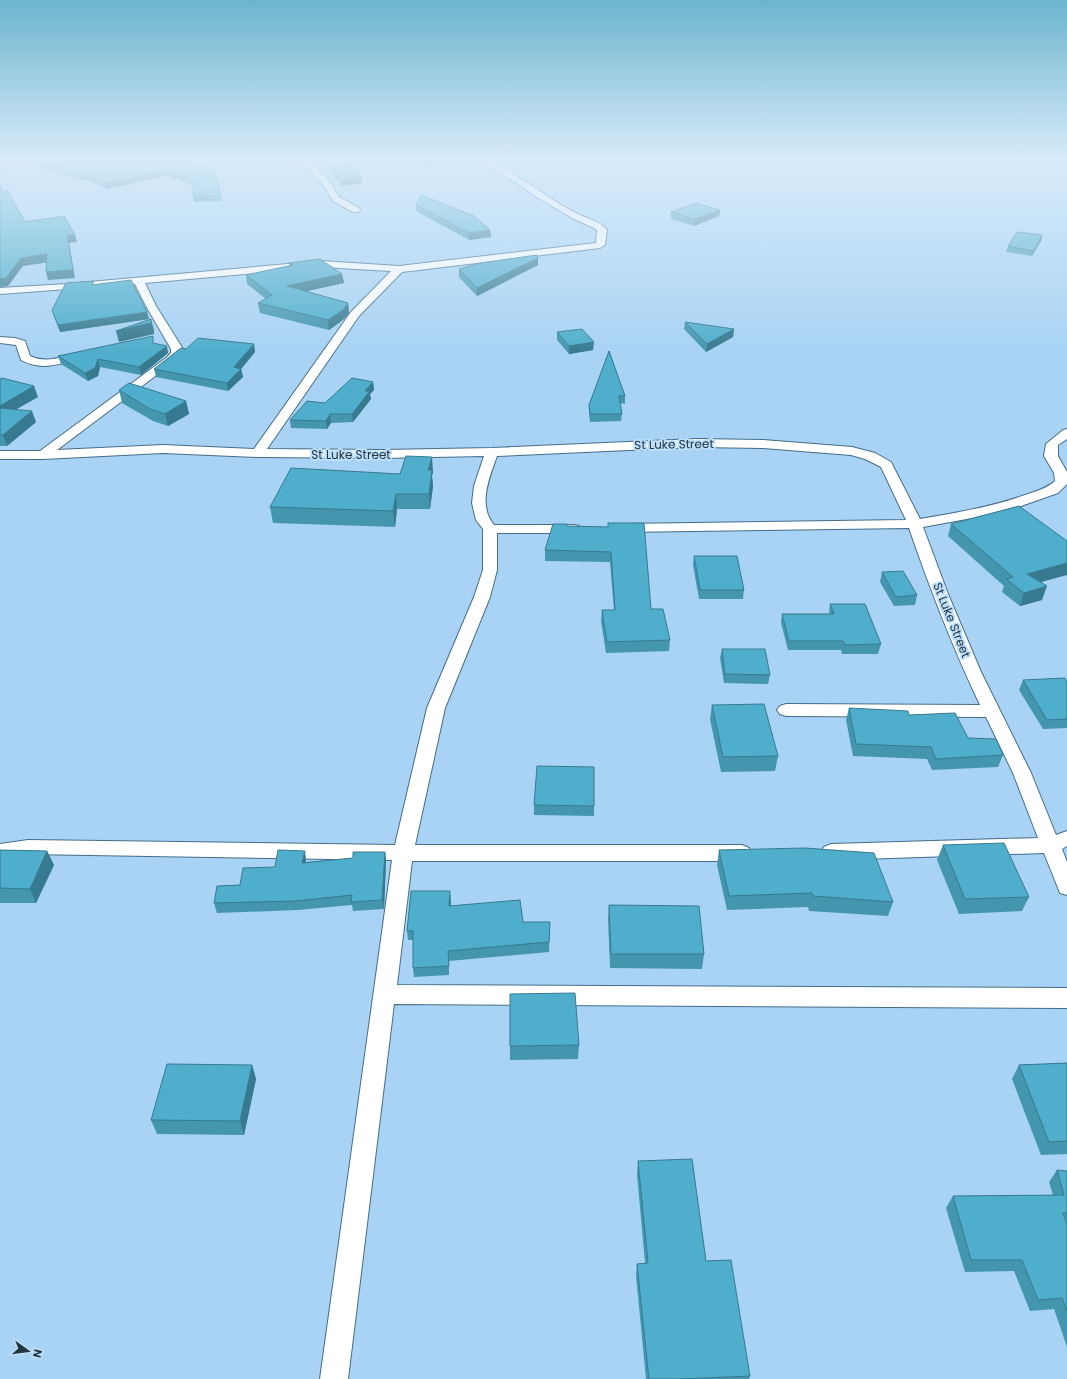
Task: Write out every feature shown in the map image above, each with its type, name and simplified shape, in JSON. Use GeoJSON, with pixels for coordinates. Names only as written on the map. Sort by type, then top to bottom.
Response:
{"type":"FeatureCollection","features":[{"type":"Feature","properties":{"kind":"street"},"geometry":{"type":"LineString","coordinates":[[0,291],[321,264],[399,269],[600,245],[602,230],[595,225]]}},
{"type":"Feature","properties":{"kind":"street"},"geometry":{"type":"LineString","coordinates":[[258,453],[355,314],[399,269]]}},
{"type":"Feature","properties":{"kind":"street"},"geometry":{"type":"LineString","coordinates":[[43,455],[177,354],[177,349],[164,337],[139,280]]}},
{"type":"Feature","properties":{"kind":"street"},"geometry":{"type":"LineString","coordinates":[[0,340],[21,343],[25,358],[30,362],[51,362],[89,353]]}},
{"type":"Feature","properties":{"kind":"street"},"geometry":{"type":"LineString","coordinates":[[613,528],[791,527],[916,524],[972,514],[1016,503],[1053,490],[1062,482],[1061,472],[1051,456],[1052,444],[1067,433]]}},
{"type":"Feature","properties":{"kind":"street","name":"St Luke Street"},"geometry":{"type":"LineString","coordinates":[[0,455],[43,455],[163,449],[258,453],[382,454],[492,452],[696,443],[763,444],[852,451],[870,456],[886,465],[916,524],[940,594],[973,672],[1022,774],[1059,842],[1067,887]]}},
{"type":"Feature","properties":{"kind":"street"},"geometry":{"type":"LineString","coordinates":[[334,1379],[403,853],[436,708],[482,598],[490,570],[490,529],[482,519],[478,502],[484,476],[492,452]]}},
{"type":"Feature","properties":{"kind":"street"},"geometry":{"type":"LineString","coordinates":[[490,529],[590,528]]}},
{"type":"Feature","properties":{"kind":"street"},"geometry":{"type":"LineString","coordinates":[[786,710],[992,711]]}},
{"type":"Feature","properties":{"kind":"street"},"geometry":{"type":"LineString","coordinates":[[816,852],[1059,842]]}},
{"type":"Feature","properties":{"kind":"street"},"geometry":{"type":"LineString","coordinates":[[0,852],[28,846],[403,853],[761,853]]}},
{"type":"Feature","properties":{"kind":"street"},"geometry":{"type":"LineString","coordinates":[[385,994],[1067,998]]}},
{"type":"Feature","properties":{"kind":"building"},"geometry":{"type":"Polygon","coordinates":[[[0,225],[69,225],[75,235],[67,235],[73,270],[46,272],[47,254],[21,258],[6,278],[0,279],[0,225]]]}},
{"type":"Feature","properties":{"kind":"building"},"geometry":{"type":"Polygon","coordinates":[[[455,225],[485,225],[490,230],[469,233],[455,225]]]}},
{"type":"Feature","properties":{"kind":"building"},"geometry":{"type":"Polygon","coordinates":[[[1017,232],[1042,235],[1034,251],[1008,246],[1017,232]]]}},
{"type":"Feature","properties":{"kind":"building"},"geometry":{"type":"Polygon","coordinates":[[[537,255],[538,258],[477,288],[459,269],[481,263],[537,255]]]}},
{"type":"Feature","properties":{"kind":"building"},"geometry":{"type":"Polygon","coordinates":[[[320,259],[342,274],[287,286],[348,303],[343,310],[328,320],[258,303],[272,295],[246,275],[293,265],[289,263],[320,259]]]}},
{"type":"Feature","properties":{"kind":"building"},"geometry":{"type":"Polygon","coordinates":[[[131,280],[147,312],[58,325],[52,310],[66,283],[94,281],[92,285],[131,280]]]}},
{"type":"Feature","properties":{"kind":"building"},"geometry":{"type":"Polygon","coordinates":[[[151,319],[151,323],[116,331],[151,319]]]}},
{"type":"Feature","properties":{"kind":"building"},"geometry":{"type":"Polygon","coordinates":[[[685,322],[734,329],[707,344],[685,322]]]}},
{"type":"Feature","properties":{"kind":"building"},"geometry":{"type":"Polygon","coordinates":[[[582,329],[594,342],[569,346],[557,332],[582,329]]]}},
{"type":"Feature","properties":{"kind":"building"},"geometry":{"type":"Polygon","coordinates":[[[153,336],[153,343],[167,346],[139,367],[98,359],[95,368],[85,373],[58,356],[153,336]]]}},
{"type":"Feature","properties":{"kind":"building"},"geometry":{"type":"Polygon","coordinates":[[[198,338],[254,344],[234,367],[241,369],[227,383],[154,369],[181,348],[186,349],[198,338]]]}},
{"type":"Feature","properties":{"kind":"building"},"geometry":{"type":"Polygon","coordinates":[[[609,351],[625,396],[619,396],[622,414],[590,414],[589,405],[609,351]]]}},
{"type":"Feature","properties":{"kind":"building"},"geometry":{"type":"Polygon","coordinates":[[[2,378],[34,386],[0,406],[0,379],[2,378]]]}},
{"type":"Feature","properties":{"kind":"building"},"geometry":{"type":"Polygon","coordinates":[[[352,378],[373,382],[365,391],[370,391],[352,414],[330,414],[326,421],[290,420],[307,401],[325,403],[352,378]]]}},
{"type":"Feature","properties":{"kind":"building"},"geometry":{"type":"Polygon","coordinates":[[[129,383],[186,401],[165,414],[150,409],[119,390],[129,383]]]}},
{"type":"Feature","properties":{"kind":"building"},"geometry":{"type":"Polygon","coordinates":[[[0,408],[32,411],[3,435],[0,435],[0,408]]]}},
{"type":"Feature","properties":{"kind":"building"},"geometry":{"type":"Polygon","coordinates":[[[406,456],[432,457],[428,470],[432,470],[429,494],[396,494],[393,511],[270,507],[291,468],[400,474],[406,456]]]}},
{"type":"Feature","properties":{"kind":"building"},"geometry":{"type":"Polygon","coordinates":[[[1019,506],[1067,541],[1067,563],[1027,574],[1047,586],[1024,593],[1006,579],[1013,577],[951,524],[1019,506]]]}},
{"type":"Feature","properties":{"kind":"building"},"geometry":{"type":"Polygon","coordinates":[[[608,523],[644,523],[651,609],[663,609],[670,640],[607,642],[602,610],[615,610],[611,552],[545,550],[553,524],[567,524],[567,526],[608,527],[608,523]]]}},
{"type":"Feature","properties":{"kind":"building"},"geometry":{"type":"Polygon","coordinates":[[[694,556],[737,556],[744,590],[700,590],[694,556]]]}},
{"type":"Feature","properties":{"kind":"building"},"geometry":{"type":"Polygon","coordinates":[[[903,571],[917,595],[896,597],[882,572],[903,571]]]}},
{"type":"Feature","properties":{"kind":"building"},"geometry":{"type":"Polygon","coordinates":[[[830,604],[865,604],[881,644],[845,645],[843,641],[789,641],[782,614],[834,614],[830,604]]]}},
{"type":"Feature","properties":{"kind":"building"},"geometry":{"type":"Polygon","coordinates":[[[722,649],[765,649],[770,675],[725,674],[722,649]]]}},
{"type":"Feature","properties":{"kind":"building"},"geometry":{"type":"Polygon","coordinates":[[[1065,678],[1067,682],[1067,719],[1047,720],[1023,680],[1065,678]]]}},
{"type":"Feature","properties":{"kind":"building"},"geometry":{"type":"Polygon","coordinates":[[[764,704],[778,756],[723,757],[712,705],[764,704]]]}},
{"type":"Feature","properties":{"kind":"building"},"geometry":{"type":"Polygon","coordinates":[[[849,708],[908,711],[909,715],[955,713],[968,738],[996,739],[1003,755],[936,759],[931,747],[856,744],[849,708]]]}},
{"type":"Feature","properties":{"kind":"building"},"geometry":{"type":"Polygon","coordinates":[[[537,766],[594,767],[594,806],[534,805],[537,766]]]}},
{"type":"Feature","properties":{"kind":"building"},"geometry":{"type":"Polygon","coordinates":[[[1004,843],[1029,897],[965,899],[943,845],[1004,843]]]}},
{"type":"Feature","properties":{"kind":"building"},"geometry":{"type":"Polygon","coordinates":[[[805,848],[874,853],[893,902],[813,896],[812,893],[729,896],[719,850],[805,848]]]}},
{"type":"Feature","properties":{"kind":"building"},"geometry":{"type":"Polygon","coordinates":[[[0,850],[47,851],[30,889],[0,888],[0,850]]]}},
{"type":"Feature","properties":{"kind":"building"},"geometry":{"type":"Polygon","coordinates":[[[278,850],[305,851],[302,863],[353,858],[353,852],[385,852],[382,900],[351,902],[352,895],[296,901],[214,903],[217,886],[240,885],[243,868],[275,867],[278,850]]]}},
{"type":"Feature","properties":{"kind":"building"},"geometry":{"type":"Polygon","coordinates":[[[411,891],[450,891],[449,906],[520,900],[523,922],[550,922],[549,942],[448,951],[449,966],[413,968],[413,931],[407,931],[411,891]]]}},
{"type":"Feature","properties":{"kind":"building"},"geometry":{"type":"Polygon","coordinates":[[[609,905],[699,906],[704,954],[611,954],[609,905]]]}},
{"type":"Feature","properties":{"kind":"building"},"geometry":{"type":"Polygon","coordinates":[[[575,993],[579,1045],[510,1046],[510,994],[575,993]]]}},
{"type":"Feature","properties":{"kind":"building"},"geometry":{"type":"Polygon","coordinates":[[[1067,1063],[1067,1141],[1049,1142],[1019,1065],[1067,1063]]]}},
{"type":"Feature","properties":{"kind":"building"},"geometry":{"type":"Polygon","coordinates":[[[167,1064],[252,1065],[240,1121],[151,1120],[167,1064]]]}},
{"type":"Feature","properties":{"kind":"building"},"geometry":{"type":"Polygon","coordinates":[[[692,1159],[706,1261],[731,1260],[750,1376],[649,1379],[637,1264],[648,1263],[638,1161],[692,1159]]]}},
{"type":"Feature","properties":{"kind":"building"},"geometry":{"type":"Polygon","coordinates":[[[1057,1170],[1067,1171],[1067,1213],[1063,1213],[1067,1224],[1067,1311],[1062,1298],[1038,1300],[1022,1260],[971,1260],[953,1196],[1064,1195],[1057,1170]]]}}]}
